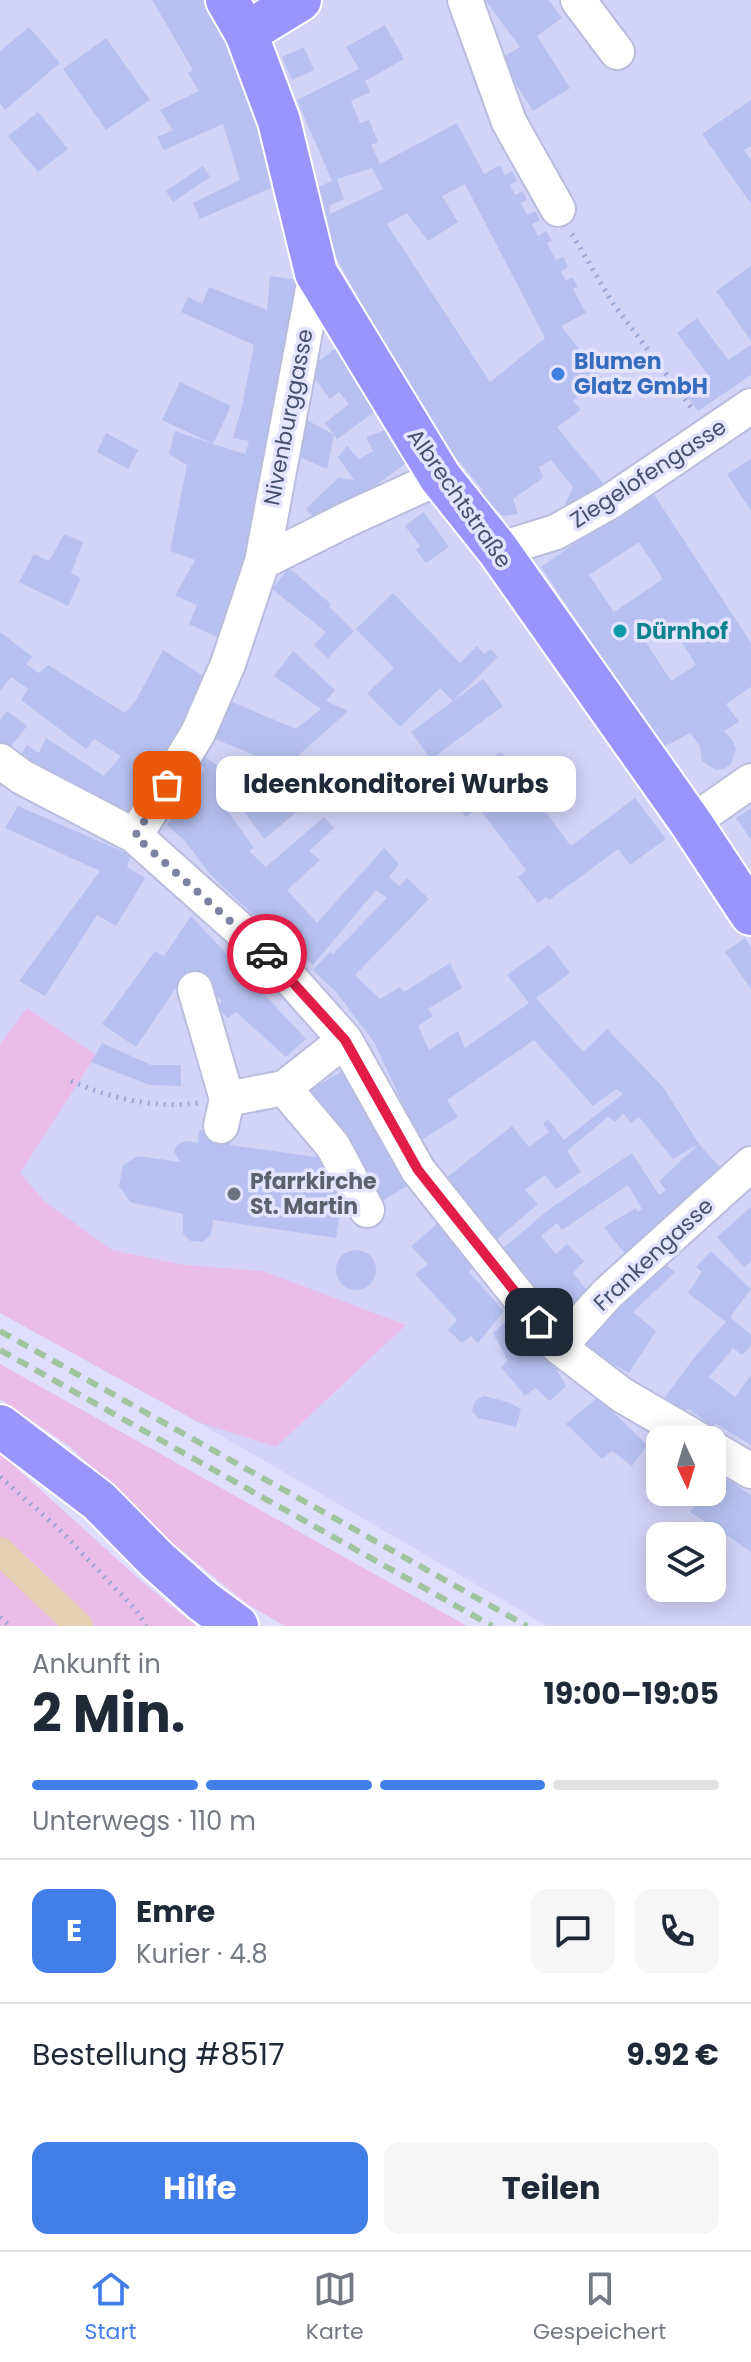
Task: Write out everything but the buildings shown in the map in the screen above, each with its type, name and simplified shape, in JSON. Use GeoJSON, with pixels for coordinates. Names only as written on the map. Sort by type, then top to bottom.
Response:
{"type":"FeatureCollection","features":[{"type":"Feature","properties":{"kind":"main road"},"geometry":{"type":"LineString","coordinates":[[236,16],[300,0]]}},
{"type":"Feature","properties":{"kind":"main road","name":"Albrechtstraße"},"geometry":{"type":"LineString","coordinates":[[236,16],[279,121],[316,273],[440,477],[498,550],[691,823],[751,914]]}},
{"type":"Feature","properties":{"kind":"main road"},"geometry":{"type":"LineString","coordinates":[[0,1426],[99,1501],[157,1560],[237,1626]]}},
{"type":"Feature","properties":{"kind":"street"},"geometry":{"type":"LineString","coordinates":[[465,0],[509,122],[558,209]]}},
{"type":"Feature","properties":{"kind":"street"},"geometry":{"type":"LineString","coordinates":[[578,0],[617,52]]}},
{"type":"Feature","properties":{"kind":"street","name":"Nivenburggasse"},"geometry":{"type":"LineString","coordinates":[[135,836],[198,733],[228,664],[262,562],[316,273]]}},
{"type":"Feature","properties":{"kind":"street","name":"Ziegelofengasse"},"geometry":{"type":"LineString","coordinates":[[498,550],[556,532],[611,501],[751,406]]}},
{"type":"Feature","properties":{"kind":"street"},"geometry":{"type":"LineString","coordinates":[[262,562],[440,477]]}},
{"type":"Feature","properties":{"kind":"street"},"geometry":{"type":"LineString","coordinates":[[0,761],[22,777],[135,836],[274,960],[345,1040],[418,1170],[559,1347],[622,1395],[675,1426]]}},
{"type":"Feature","properties":{"kind":"street"},"geometry":{"type":"LineString","coordinates":[[691,823],[751,781]]}},
{"type":"Feature","properties":{"kind":"street"},"geometry":{"type":"LineString","coordinates":[[195,989],[224,1112],[284,1088],[345,1040]]}},
{"type":"Feature","properties":{"kind":"street"},"geometry":{"type":"LineString","coordinates":[[284,1088],[333,1146],[367,1210]]}},
{"type":"Feature","properties":{"kind":"street","name":"Frankengasse"},"geometry":{"type":"LineString","coordinates":[[559,1347],[607,1294],[751,1164]]}},
{"type":"Feature","properties":{"kind":"street"},"geometry":{"type":"LineString","coordinates":[[726,1456],[751,1471]]}},
{"type":"Feature","properties":{"kind":"path"},"geometry":{"type":"LineString","coordinates":[[558,209],[612,302],[710,432]]}},
{"type":"Feature","properties":{"kind":"path"},"geometry":{"type":"LineString","coordinates":[[71,1081],[100,1093],[151,1104],[193,1104],[224,1112]]}},
{"type":"Feature","properties":{"kind":"path"},"geometry":{"type":"LineString","coordinates":[[0,1477],[57,1527],[136,1610],[146,1626]]}},
{"type":"Feature","properties":{"kind":"path"},"geometry":{"type":"LineString","coordinates":[[0,1617],[10,1626]]}},
{"type":"Feature","properties":{"kind":"shaded area"},"geometry":{"type":"Polygon","coordinates":[[[0,0],[751,0],[751,1626],[547,1626],[198,1422],[0,1313],[0,0]]]}},
{"type":"Feature","properties":{"kind":"shaded area"},"geometry":{"type":"Polygon","coordinates":[[[27,1008],[96,1055],[20,1173],[45,1202],[112,1250],[184,1265],[263,1271],[406,1325],[276,1447],[198,1422],[0,1313],[0,1044],[27,1008]]]}},
{"type":"Feature","properties":{"kind":"shaded area"},"geometry":{"type":"Polygon","coordinates":[[[0,1364],[467,1626],[285,1626],[247,1604],[165,1537],[69,1446],[0,1399],[0,1364]]]}},
{"type":"Feature","properties":{"kind":"shaded area"},"geometry":{"type":"Polygon","coordinates":[[[0,1453],[140,1580],[196,1626],[0,1626],[0,1453]]]}},
{"type":"Feature","properties":{"kind":"waterway"},"geometry":{"type":"LineString","coordinates":[[0,1551],[79,1626]]}},
{"type":"Feature","properties":{"kind":"railway"},"geometry":{"type":"LineString","coordinates":[[0,1331],[527,1626]]}},
{"type":"Feature","properties":{"kind":"railway"},"geometry":{"type":"LineString","coordinates":[[0,1350],[492,1626]]}},
{"type":"Feature","properties":{"kind":"way so far"},"geometry":{"type":"LineString","coordinates":[[167,785],[135,836],[267,954]]}},
{"type":"Feature","properties":{"kind":"place","name":"Blumen Glatz GmbH"},"geometry":{"type":"Point","coordinates":[558,374]}},
{"type":"Feature","properties":{"kind":"place","name":"Dürnhof"},"geometry":{"type":"Point","coordinates":[620,631]}},
{"type":"Feature","properties":{"kind":"place","name":"Ideenkonditorei Wurbs"},"geometry":{"type":"Point","coordinates":[167,785]}},
{"type":"Feature","properties":{"kind":"place","name":"Pfarrkirche St. Martin"},"geometry":{"type":"Point","coordinates":[234,1194]}},
{"type":"Feature","properties":{"kind":"route"},"geometry":{"type":"LineString","coordinates":[[267,954],[345,1040],[418,1170],[539,1322]]}}]}
